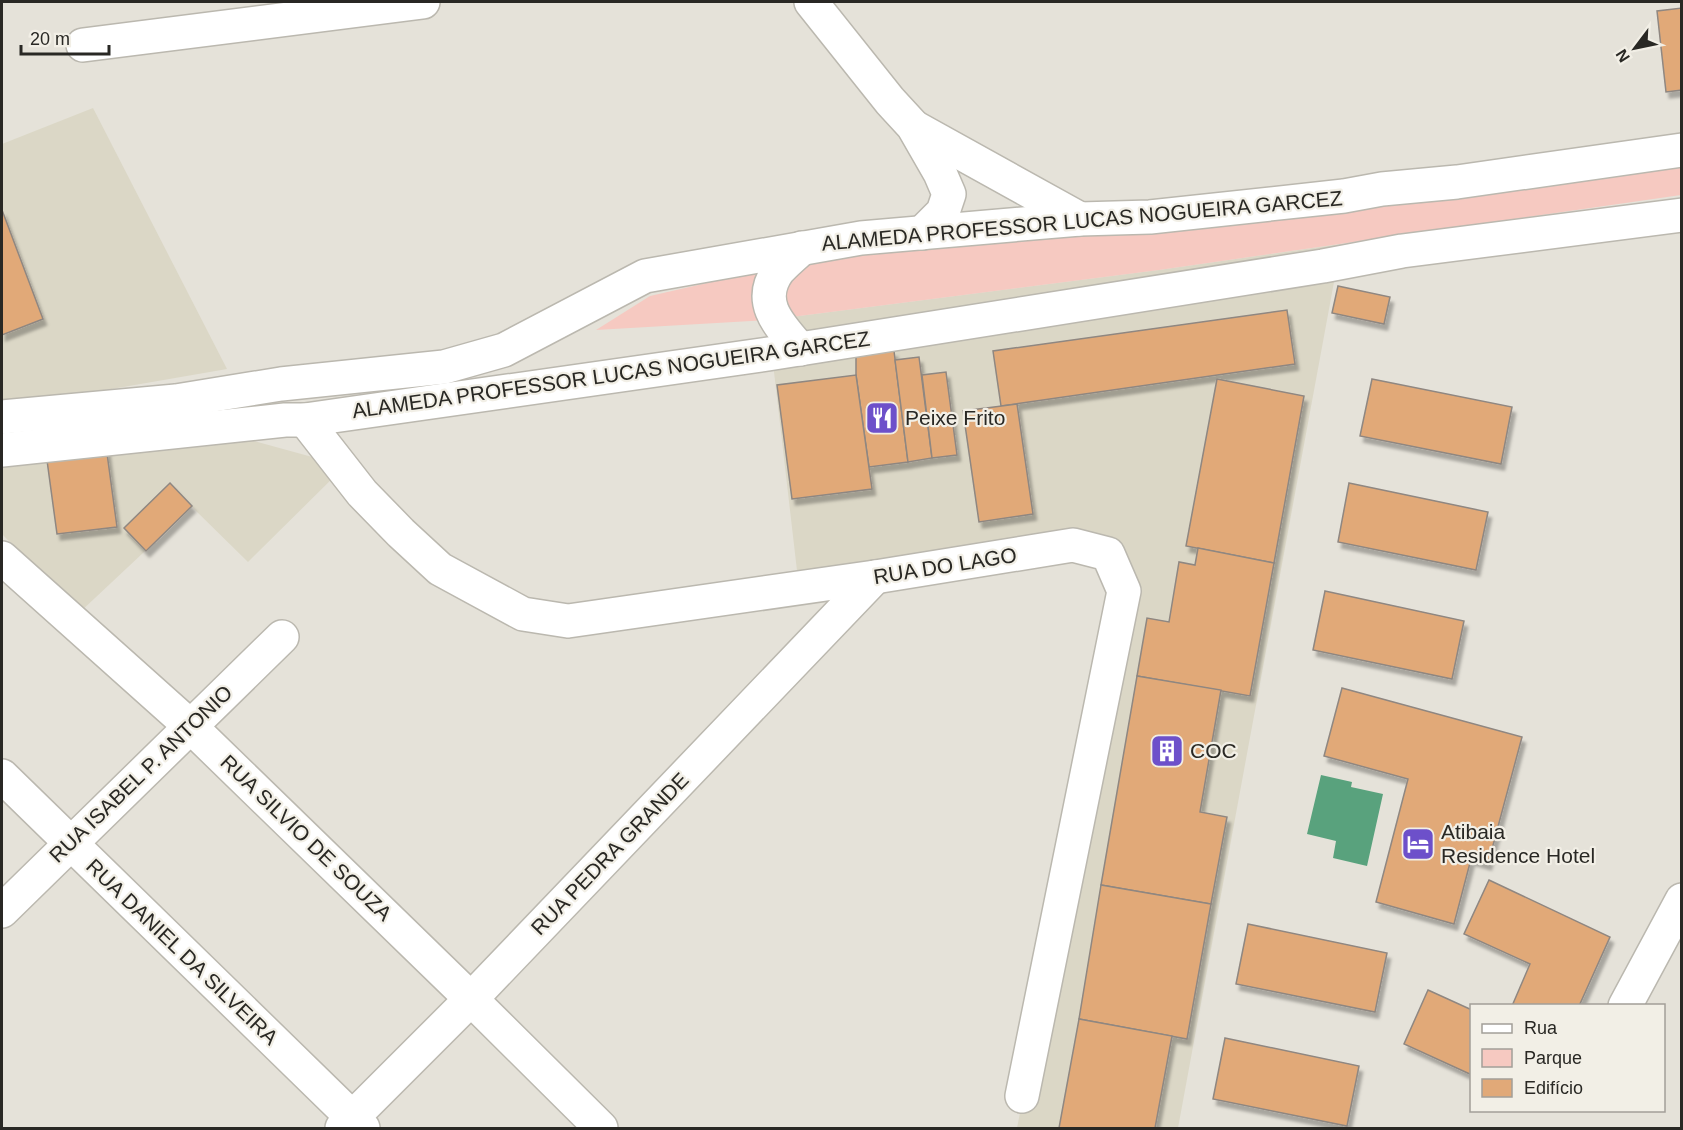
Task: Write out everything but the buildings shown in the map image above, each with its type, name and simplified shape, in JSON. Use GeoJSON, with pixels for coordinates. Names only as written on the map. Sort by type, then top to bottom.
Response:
{"type":"FeatureCollection","features":[{"type":"Feature","properties":{"kind":"street"},"geometry":{"type":"LineString","coordinates":[[83,45],[423,2]]}},
{"type":"Feature","properties":{"kind":"street"},"geometry":{"type":"LineString","coordinates":[[811,2],[913,126],[940,172],[949,194],[943,212],[922,233]]}},
{"type":"Feature","properties":{"kind":"street"},"geometry":{"type":"LineString","coordinates":[[913,126],[1080,219]]}},
{"type":"Feature","properties":{"kind":"street","name":"ALAMEDA PROFESSOR LUCAS NOGUEIRA GARCEZ"},"geometry":{"type":"LineString","coordinates":[[2,417],[176,401],[281,384],[444,367],[504,350],[645,276],[861,238],[1080,219],[1150,217],[1457,182],[1682,150]]}},
{"type":"Feature","properties":{"kind":"street","name":"ALAMEDA PROFESSOR LUCAS NOGUEIRA GARCEZ"},"geometry":{"type":"LineString","coordinates":[[2,450],[285,420],[306,420],[800,349],[1323,266],[1402,251],[1682,215]]}},
{"type":"Feature","properties":{"kind":"street"},"geometry":{"type":"LineString","coordinates":[[800,349],[771,312],[768,296],[778,272],[802,248]]}},
{"type":"Feature","properties":{"kind":"street","name":"RUA DO LAGO"},"geometry":{"type":"LineString","coordinates":[[306,420],[362,492],[400,533],[432,562],[440,569],[523,614],[567,621],[875,578],[1073,545],[1108,554],[1124,591],[1022,1096]]}},
{"type":"Feature","properties":{"kind":"street","name":"RUA SILVIO DE SOUZA"},"geometry":{"type":"LineString","coordinates":[[2,558],[190,726],[601,1128]]}},
{"type":"Feature","properties":{"kind":"street","name":"RUA PEDRA GRANDE"},"geometry":{"type":"LineString","coordinates":[[353,1125],[875,578]]}},
{"type":"Feature","properties":{"kind":"street","name":"RUA ISABEL P. ANTONIO"},"geometry":{"type":"LineString","coordinates":[[2,911],[282,637]]}},
{"type":"Feature","properties":{"kind":"street","name":"RUA DANIEL DA SILVEIRA"},"geometry":{"type":"LineString","coordinates":[[2,776],[353,1125]]}},
{"type":"Feature","properties":{"kind":"street"},"geometry":{"type":"LineString","coordinates":[[1626,1004],[1682,900]]}},
{"type":"Feature","properties":{"kind":"shaded area"},"geometry":{"type":"Polygon","coordinates":[[[93,108],[227,369],[2,408],[2,144],[93,108]]]}},
{"type":"Feature","properties":{"kind":"shaded area"},"geometry":{"type":"Polygon","coordinates":[[[1341,244],[1178,1128],[1017,1128],[1124,591],[1109,554],[799,588],[768,320],[1159,270],[1341,244]]]}},
{"type":"Feature","properties":{"kind":"shaded area"},"geometry":{"type":"Polygon","coordinates":[[[2,414],[188,423],[345,466],[248,562],[192,507],[79,613],[2,534],[2,414]]]}},
{"type":"Feature","properties":{"kind":"shaded area"},"geometry":{"type":"Polygon","coordinates":[[[1321,775],[1352,782],[1351,787],[1383,794],[1367,866],[1333,858],[1336,841],[1307,834],[1321,775]]]}},
{"type":"Feature","properties":{"kind":"green space"},"geometry":{"type":"Polygon","coordinates":[[[1681,137],[1681,195],[1159,270],[768,320],[596,330],[650,296],[1036,208],[1140,209],[1681,137]]]}},
{"type":"Feature","properties":{"kind":"place","name":"Peixe Frito"},"geometry":{"type":"Point","coordinates":[882,418]}},
{"type":"Feature","properties":{"kind":"place","name":"COC"},"geometry":{"type":"Point","coordinates":[1167,751]}},
{"type":"Feature","properties":{"kind":"place","name":"Atibaia Residence Hotel"},"geometry":{"type":"Point","coordinates":[1418,844]}}]}
